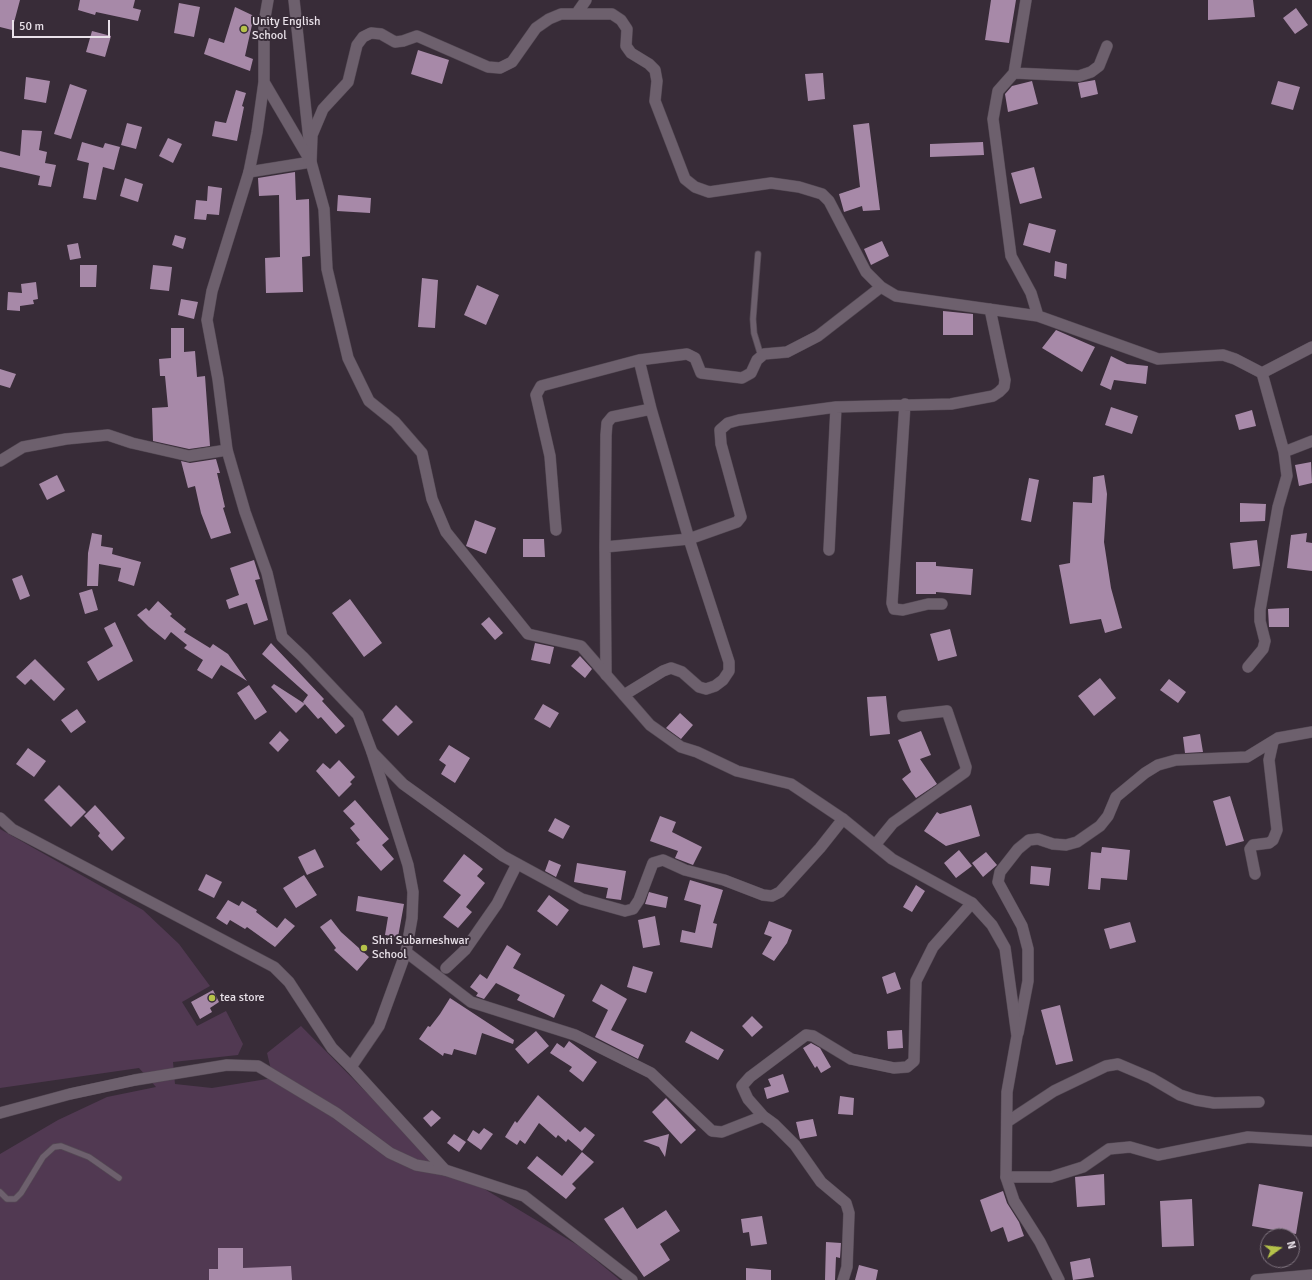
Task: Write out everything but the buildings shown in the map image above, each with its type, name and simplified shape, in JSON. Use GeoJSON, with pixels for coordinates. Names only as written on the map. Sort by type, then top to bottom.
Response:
{"type":"FeatureCollection","features":[{"type":"Feature","properties":{"kind":"street"},"geometry":{"type":"LineString","coordinates":[[268,0],[264,23],[264,82],[257,132],[249,172],[212,291],[206,320],[218,379],[227,450],[245,512],[268,573],[282,637],[358,715],[372,752],[408,865],[413,892],[412,918],[406,952],[379,1026],[351,1067]]}},
{"type":"Feature","properties":{"kind":"street"},"geometry":{"type":"LineString","coordinates":[[294,0],[311,162],[324,209],[327,269],[348,358],[369,401],[395,422],[422,454],[432,499],[446,532],[528,634],[581,646],[650,725],[681,747],[697,752],[737,771],[791,784],[843,819],[892,859],[972,903],[992,925],[1006,948],[1017,1036]]}},
{"type":"Feature","properties":{"kind":"street"},"geometry":{"type":"LineString","coordinates":[[577,13],[586,0]]}},
{"type":"Feature","properties":{"kind":"street"},"geometry":{"type":"LineString","coordinates":[[1026,0],[1014,73],[998,91],[993,119],[1011,256],[1031,293],[1038,316]]}},
{"type":"Feature","properties":{"kind":"street"},"geometry":{"type":"LineString","coordinates":[[311,162],[312,136],[323,109],[348,82],[357,45],[363,37],[371,33],[381,34],[395,42],[417,36],[488,67],[500,68],[512,62],[536,28],[561,14],[612,14],[621,20],[628,29],[626,46],[631,54],[649,64],[655,70],[657,80],[655,101],[669,132],[685,179],[695,187],[709,192],[771,183],[799,187],[822,194],[829,201],[866,272],[881,287],[896,296],[1038,316],[1158,358],[1222,355],[1235,359],[1262,372],[1284,452],[1287,476],[1278,507],[1260,610],[1260,621],[1265,641],[1263,649],[1248,667]]}},
{"type":"Feature","properties":{"kind":"street"},"geometry":{"type":"LineString","coordinates":[[1014,73],[1079,76],[1091,72],[1099,66],[1107,46]]}},
{"type":"Feature","properties":{"kind":"street"},"geometry":{"type":"LineString","coordinates":[[264,82],[311,162]]}},
{"type":"Feature","properties":{"kind":"street"},"geometry":{"type":"LineString","coordinates":[[249,172],[311,162]]}},
{"type":"Feature","properties":{"kind":"street"},"geometry":{"type":"LineString","coordinates":[[556,530],[550,456],[536,395],[541,386],[639,360],[687,354],[695,358],[702,374],[742,378],[751,373],[757,360],[764,354],[787,352],[818,336],[881,287]]}},
{"type":"Feature","properties":{"kind":"street"},"geometry":{"type":"LineString","coordinates":[[605,547],[689,539],[737,522],[741,517],[721,444],[720,430],[728,423],[739,420],[836,407],[951,404],[993,396],[1004,387],[1005,380],[990,309]]}},
{"type":"Feature","properties":{"kind":"street"},"geometry":{"type":"LineString","coordinates":[[1262,372],[1312,347]]}},
{"type":"Feature","properties":{"kind":"street"},"geometry":{"type":"LineString","coordinates":[[624,695],[663,671],[671,668],[682,672],[698,687],[706,689],[715,686],[723,680],[729,671],[729,662],[689,539],[651,409],[639,360]]}},
{"type":"Feature","properties":{"kind":"street"},"geometry":{"type":"LineString","coordinates":[[905,404],[892,603],[894,609],[903,610],[928,604],[942,604]]}},
{"type":"Feature","properties":{"kind":"street"},"geometry":{"type":"LineString","coordinates":[[829,550],[836,407]]}},
{"type":"Feature","properties":{"kind":"street"},"geometry":{"type":"LineString","coordinates":[[606,675],[605,547],[607,423],[612,417],[651,409]]}},
{"type":"Feature","properties":{"kind":"street"},"geometry":{"type":"LineString","coordinates":[[0,461],[23,447],[66,439],[108,435],[132,443],[189,456],[227,450]]}},
{"type":"Feature","properties":{"kind":"street"},"geometry":{"type":"LineString","coordinates":[[1284,452],[1312,441]]}},
{"type":"Feature","properties":{"kind":"street"},"geometry":{"type":"LineString","coordinates":[[875,845],[893,823],[965,772],[966,767],[947,711],[903,716]]}},
{"type":"Feature","properties":{"kind":"street"},"geometry":{"type":"LineString","coordinates":[[1060,1280],[1040,1242],[1014,1201],[1006,1177],[1007,1092],[1028,981],[1028,949],[1022,926],[998,882],[1000,872],[1018,850],[1029,840],[1038,839],[1053,844],[1066,845],[1077,842],[1100,826],[1108,816],[1116,797],[1145,773],[1158,765],[1176,760],[1247,757],[1284,736],[1312,732]]}},
{"type":"Feature","properties":{"kind":"street"},"geometry":{"type":"LineString","coordinates":[[1255,874],[1250,849],[1253,845],[1269,843],[1273,840],[1276,830],[1269,760],[1273,742]]}},
{"type":"Feature","properties":{"kind":"street"},"geometry":{"type":"LineString","coordinates":[[372,752],[403,784],[503,856],[582,899],[626,911],[633,909],[639,900],[653,863],[663,860],[685,870],[724,880],[763,896],[772,896],[780,892],[820,848],[843,819]]}},
{"type":"Feature","properties":{"kind":"street"},"geometry":{"type":"LineString","coordinates":[[0,818],[12,829],[274,967],[289,982],[332,1048],[445,1170]]}},
{"type":"Feature","properties":{"kind":"street"},"geometry":{"type":"LineString","coordinates":[[446,968],[465,950],[497,904],[517,864]]}},
{"type":"Feature","properties":{"kind":"street"},"geometry":{"type":"LineString","coordinates":[[843,1280],[847,1267],[849,1213],[846,1204],[821,1182],[794,1145],[774,1124],[763,1116],[748,1099],[742,1086],[750,1077],[806,1035],[813,1036],[851,1059],[894,1068],[908,1067],[914,1061],[916,981],[933,947],[972,903]]}},
{"type":"Feature","properties":{"kind":"street"},"geometry":{"type":"LineString","coordinates":[[406,952],[471,1002],[575,1035],[651,1073],[712,1131],[722,1132],[763,1116]]}},
{"type":"Feature","properties":{"kind":"street"},"geometry":{"type":"LineString","coordinates":[[1007,1122],[1054,1090],[1106,1066],[1118,1064],[1146,1075],[1180,1094],[1196,1100],[1214,1103],[1259,1102]]}},
{"type":"Feature","properties":{"kind":"street"},"geometry":{"type":"LineString","coordinates":[[0,1113],[70,1094],[135,1080],[227,1065],[258,1066],[336,1113],[390,1153],[416,1165],[445,1170],[524,1196],[632,1280]]}},
{"type":"Feature","properties":{"kind":"street"},"geometry":{"type":"LineString","coordinates":[[1006,1177],[1051,1177],[1083,1167],[1109,1150],[1130,1147],[1158,1155],[1248,1137],[1312,1142]]}},
{"type":"Feature","properties":{"kind":"street"},"geometry":{"type":"LineString","coordinates":[[1256,1280],[1312,1275]]}},
{"type":"Feature","properties":{"kind":"lane"},"geometry":{"type":"LineString","coordinates":[[758,254],[753,319],[754,333],[761,357]]}},
{"type":"Feature","properties":{"kind":"lane"},"geometry":{"type":"LineString","coordinates":[[0,1192],[7,1199],[15,1199],[21,1193],[43,1157],[54,1148],[61,1146],[90,1157],[119,1178]]}},
{"type":"Feature","properties":{"kind":"shaded area"},"geometry":{"type":"Polygon","coordinates":[[[0,829],[143,910],[179,944],[210,986],[182,1002],[197,1026],[226,1011],[243,1044],[238,1055],[173,1062],[175,1084],[212,1088],[273,1078],[267,1053],[301,1026],[428,1155],[579,1246],[620,1280],[0,1280],[0,1154],[58,1120],[107,1097],[156,1087],[139,1068],[0,1088],[0,829]]]}},
{"type":"Feature","properties":{"kind":"place","name":"Unity English School"},"geometry":{"type":"Point","coordinates":[244,29]}},
{"type":"Feature","properties":{"kind":"place","name":"Shri Subarneshwar School"},"geometry":{"type":"Point","coordinates":[364,948]}},
{"type":"Feature","properties":{"kind":"place","name":"tea store"},"geometry":{"type":"Point","coordinates":[212,998]}}]}
